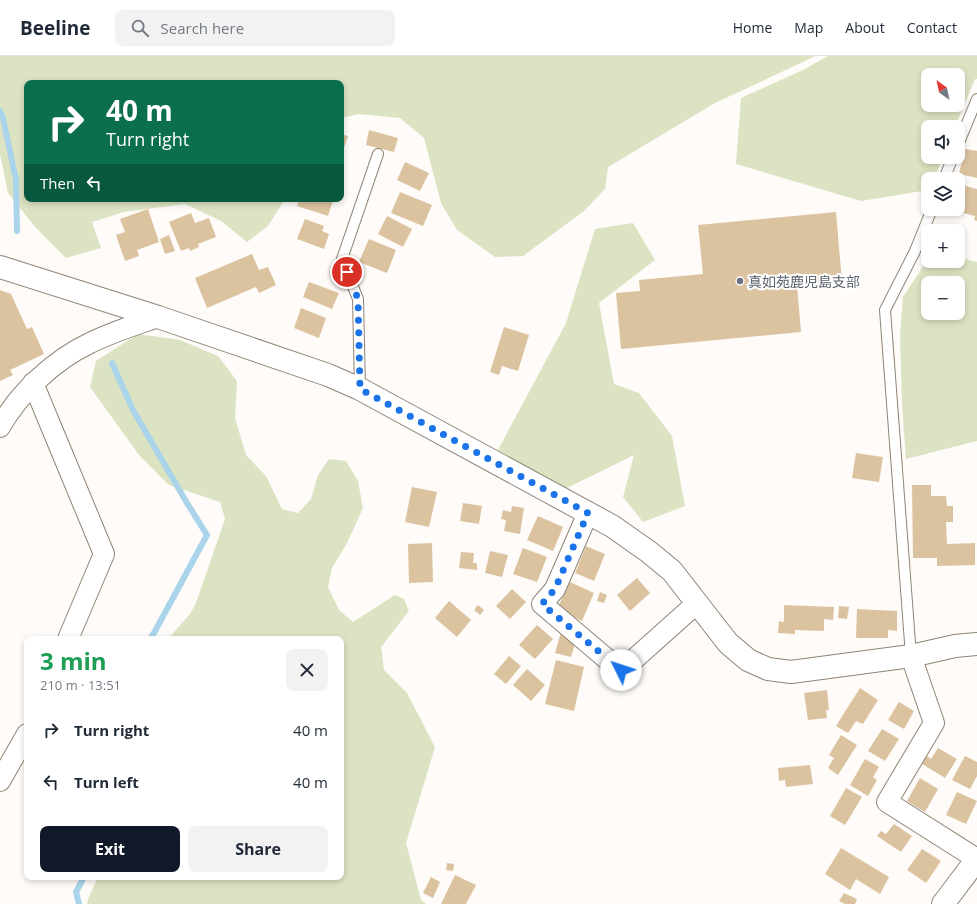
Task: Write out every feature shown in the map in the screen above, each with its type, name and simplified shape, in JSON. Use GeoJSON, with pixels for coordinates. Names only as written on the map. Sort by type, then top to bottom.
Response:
{"type":"FeatureCollection","features":[{"type":"Feature","properties":{"kind":"street"},"geometry":{"type":"LineString","coordinates":[[0,267],[158,317],[328,375],[360,389],[612,526],[649,552],[672,571],[728,643],[748,660],[768,669],[791,672],[911,656],[955,646],[977,644]]}},
{"type":"Feature","properties":{"kind":"street"},"geometry":{"type":"LineString","coordinates":[[0,427],[20,397],[33,383],[62,359],[89,343],[125,328],[158,317]]}},
{"type":"Feature","properties":{"kind":"street"},"geometry":{"type":"LineString","coordinates":[[33,383],[104,554],[69,636]]}},
{"type":"Feature","properties":{"kind":"street"},"geometry":{"type":"LineString","coordinates":[[588,513],[555,589],[542,604],[621,670],[698,603]]}},
{"type":"Feature","properties":{"kind":"street"},"geometry":{"type":"LineString","coordinates":[[911,656],[934,723],[887,802],[977,859],[943,904]]}},
{"type":"Feature","properties":{"kind":"street"},"geometry":{"type":"LineString","coordinates":[[0,781],[24,739]]}},
{"type":"Feature","properties":{"kind":"lane"},"geometry":{"type":"LineString","coordinates":[[965,128],[977,99]]}},
{"type":"Feature","properties":{"kind":"lane"},"geometry":{"type":"LineString","coordinates":[[360,389],[358,299],[342,259],[378,154]]}},
{"type":"Feature","properties":{"kind":"lane"},"geometry":{"type":"LineString","coordinates":[[911,656],[885,310],[914,251],[929,216]]}},
{"type":"Feature","properties":{"kind":"green space"},"geometry":{"type":"Polygon","coordinates":[[[0,56],[815,56],[715,103],[608,167],[605,189],[584,211],[523,256],[495,257],[457,230],[441,203],[424,138],[400,118],[359,114],[344,117],[344,80],[24,80],[24,202],[283,202],[268,226],[247,242],[221,221],[185,204],[124,212],[92,222],[101,248],[66,258],[36,228],[8,193],[0,154],[0,56]]]}},
{"type":"Feature","properties":{"kind":"green space"},"geometry":{"type":"Polygon","coordinates":[[[828,56],[977,56],[977,79],[975,79],[965,103],[965,68],[921,68],[921,112],[961,112],[958,120],[921,120],[921,164],[940,164],[937,172],[921,172],[921,191],[861,201],[736,164],[741,98],[803,70],[828,56]]]}},
{"type":"Feature","properties":{"kind":"green space"},"geometry":{"type":"Polygon","coordinates":[[[633,223],[655,260],[599,303],[614,384],[639,393],[672,436],[685,506],[643,522],[623,497],[634,455],[565,489],[498,450],[566,323],[595,229],[633,223]]]}},
{"type":"Feature","properties":{"kind":"green space"},"geometry":{"type":"Polygon","coordinates":[[[965,259],[977,262],[977,441],[906,459],[902,405],[900,335],[903,297],[922,268],[965,268],[965,259]]]}},
{"type":"Feature","properties":{"kind":"green space"},"geometry":{"type":"Polygon","coordinates":[[[138,334],[180,340],[218,356],[237,381],[235,418],[246,455],[266,476],[282,509],[298,513],[311,499],[318,475],[329,459],[346,461],[358,481],[363,508],[347,543],[332,568],[328,587],[339,610],[353,622],[395,595],[404,599],[409,611],[381,647],[384,670],[407,693],[435,747],[406,843],[421,900],[426,904],[87,904],[97,880],[344,880],[344,636],[171,636],[190,614],[196,603],[225,519],[220,502],[169,485],[139,455],[90,387],[96,361],[138,334]]]}},
{"type":"Feature","properties":{"kind":"building"},"geometry":{"type":"Polygon","coordinates":[[[369,130],[398,138],[394,152],[366,145],[369,130]]]}},
{"type":"Feature","properties":{"kind":"building"},"geometry":{"type":"Polygon","coordinates":[[[344,135],[348,136],[344,148],[344,135]]]}},
{"type":"Feature","properties":{"kind":"building"},"geometry":{"type":"Polygon","coordinates":[[[965,149],[977,151],[977,178],[965,175],[965,172],[959,172],[961,164],[965,164],[965,149]]]}},
{"type":"Feature","properties":{"kind":"building"},"geometry":{"type":"Polygon","coordinates":[[[405,162],[429,173],[420,191],[397,180],[405,162]]]}},
{"type":"Feature","properties":{"kind":"building"},"geometry":{"type":"Polygon","coordinates":[[[965,186],[977,189],[977,221],[974,220],[975,216],[965,213],[965,186]]]}},
{"type":"Feature","properties":{"kind":"building"},"geometry":{"type":"Polygon","coordinates":[[[400,192],[432,205],[423,226],[391,213],[400,192]]]}},
{"type":"Feature","properties":{"kind":"building"},"geometry":{"type":"Polygon","coordinates":[[[298,202],[332,202],[328,216],[297,206],[298,202]]]}},
{"type":"Feature","properties":{"kind":"building"},"geometry":{"type":"Polygon","coordinates":[[[148,209],[159,242],[137,250],[139,256],[125,261],[116,235],[125,232],[120,219],[148,209]]]}},
{"type":"Feature","properties":{"kind":"building","name":"真如苑鹿児島支部"},"geometry":{"type":"Polygon","coordinates":[[[836,212],[842,282],[797,286],[801,332],[621,349],[616,293],[640,291],[639,280],[703,274],[698,225],[836,212]]]}},
{"type":"Feature","properties":{"kind":"building"},"geometry":{"type":"Polygon","coordinates":[[[191,213],[195,223],[209,218],[216,237],[198,244],[199,247],[190,251],[189,248],[181,251],[169,222],[191,213]]]}},
{"type":"Feature","properties":{"kind":"building"},"geometry":{"type":"Polygon","coordinates":[[[387,216],[412,229],[403,247],[378,234],[387,216]]]}},
{"type":"Feature","properties":{"kind":"building"},"geometry":{"type":"Polygon","coordinates":[[[305,219],[324,226],[322,231],[329,234],[324,249],[297,239],[305,219]]]}},
{"type":"Feature","properties":{"kind":"building"},"geometry":{"type":"Polygon","coordinates":[[[169,235],[175,251],[165,254],[160,239],[169,235]]]}},
{"type":"Feature","properties":{"kind":"building"},"geometry":{"type":"Polygon","coordinates":[[[369,239],[396,250],[387,273],[359,262],[369,239]]]}},
{"type":"Feature","properties":{"kind":"building"},"geometry":{"type":"Polygon","coordinates":[[[252,254],[259,270],[268,267],[276,285],[259,293],[256,287],[207,308],[195,278],[252,254]]]}},
{"type":"Feature","properties":{"kind":"building"},"geometry":{"type":"Polygon","coordinates":[[[309,282],[339,293],[332,309],[303,297],[309,282]]]}},
{"type":"Feature","properties":{"kind":"building"},"geometry":{"type":"Polygon","coordinates":[[[0,290],[11,294],[27,329],[32,327],[44,354],[10,370],[13,375],[0,381],[0,290]]]}},
{"type":"Feature","properties":{"kind":"building"},"geometry":{"type":"Polygon","coordinates":[[[301,308],[326,318],[319,338],[294,328],[301,308]]]}},
{"type":"Feature","properties":{"kind":"building"},"geometry":{"type":"Polygon","coordinates":[[[504,327],[529,335],[518,371],[502,366],[499,375],[490,372],[504,327]]]}},
{"type":"Feature","properties":{"kind":"building"},"geometry":{"type":"Polygon","coordinates":[[[856,453],[883,457],[879,482],[852,478],[856,453]]]}},
{"type":"Feature","properties":{"kind":"building"},"geometry":{"type":"Polygon","coordinates":[[[912,485],[931,485],[931,496],[946,496],[947,506],[953,506],[953,522],[946,522],[947,544],[975,543],[975,565],[937,566],[937,558],[913,558],[912,485]]]}},
{"type":"Feature","properties":{"kind":"building"},"geometry":{"type":"Polygon","coordinates":[[[412,487],[437,492],[429,527],[405,522],[412,487]]]}},
{"type":"Feature","properties":{"kind":"building"},"geometry":{"type":"Polygon","coordinates":[[[463,503],[482,506],[479,524],[460,521],[463,503]]]}},
{"type":"Feature","properties":{"kind":"building"},"geometry":{"type":"Polygon","coordinates":[[[512,506],[524,508],[520,534],[504,531],[506,520],[501,519],[503,510],[511,512],[512,506]]]}},
{"type":"Feature","properties":{"kind":"building"},"geometry":{"type":"Polygon","coordinates":[[[538,516],[563,527],[553,551],[527,540],[538,516]]]}},
{"type":"Feature","properties":{"kind":"building"},"geometry":{"type":"Polygon","coordinates":[[[432,543],[433,582],[409,583],[408,544],[432,543]]]}},
{"type":"Feature","properties":{"kind":"building"},"geometry":{"type":"Polygon","coordinates":[[[586,546],[605,554],[594,581],[575,573],[586,546]]]}},
{"type":"Feature","properties":{"kind":"building"},"geometry":{"type":"Polygon","coordinates":[[[523,548],[547,557],[537,582],[513,574],[523,548]]]}},
{"type":"Feature","properties":{"kind":"building"},"geometry":{"type":"Polygon","coordinates":[[[490,551],[508,555],[502,577],[485,573],[490,551]]]}},
{"type":"Feature","properties":{"kind":"building"},"geometry":{"type":"Polygon","coordinates":[[[461,552],[474,553],[473,563],[477,563],[477,570],[459,568],[461,552]]]}},
{"type":"Feature","properties":{"kind":"building"},"geometry":{"type":"Polygon","coordinates":[[[637,578],[650,593],[630,611],[617,595],[637,578]]]}},
{"type":"Feature","properties":{"kind":"building"},"geometry":{"type":"Polygon","coordinates":[[[570,582],[594,593],[582,621],[557,609],[570,582]]]}},
{"type":"Feature","properties":{"kind":"building"},"geometry":{"type":"Polygon","coordinates":[[[512,589],[526,602],[510,619],[496,606],[512,589]]]}},
{"type":"Feature","properties":{"kind":"building"},"geometry":{"type":"Polygon","coordinates":[[[600,592],[607,595],[604,603],[597,601],[600,592]]]}},
{"type":"Feature","properties":{"kind":"building"},"geometry":{"type":"Polygon","coordinates":[[[449,601],[471,620],[457,637],[435,618],[449,601]]]}},
{"type":"Feature","properties":{"kind":"building"},"geometry":{"type":"Polygon","coordinates":[[[478,605],[484,610],[480,615],[474,610],[478,605]]]}},
{"type":"Feature","properties":{"kind":"building"},"geometry":{"type":"Polygon","coordinates":[[[784,605],[834,607],[833,620],[824,619],[824,631],[795,630],[795,634],[778,633],[779,621],[784,622],[784,605]]]}},
{"type":"Feature","properties":{"kind":"building"},"geometry":{"type":"Polygon","coordinates":[[[839,606],[849,607],[847,619],[838,618],[839,606]]]}},
{"type":"Feature","properties":{"kind":"building"},"geometry":{"type":"Polygon","coordinates":[[[857,609],[897,611],[897,631],[888,630],[888,638],[856,638],[857,609]]]}},
{"type":"Feature","properties":{"kind":"building"},"geometry":{"type":"Polygon","coordinates":[[[537,625],[553,639],[535,659],[519,645],[537,625]]]}},
{"type":"Feature","properties":{"kind":"building"},"geometry":{"type":"Polygon","coordinates":[[[561,632],[575,644],[571,657],[555,653],[561,632]]]}},
{"type":"Feature","properties":{"kind":"building"},"geometry":{"type":"Polygon","coordinates":[[[509,656],[521,666],[506,684],[494,674],[509,656]]]}},
{"type":"Feature","properties":{"kind":"building"},"geometry":{"type":"Polygon","coordinates":[[[556,660],[584,667],[574,711],[545,704],[556,660]]]}},
{"type":"Feature","properties":{"kind":"building"},"geometry":{"type":"Polygon","coordinates":[[[527,669],[545,685],[531,701],[513,685],[527,669]]]}},
{"type":"Feature","properties":{"kind":"building"},"geometry":{"type":"Polygon","coordinates":[[[860,688],[878,700],[863,724],[856,721],[848,733],[836,726],[860,688]]]}},
{"type":"Feature","properties":{"kind":"building"},"geometry":{"type":"Polygon","coordinates":[[[827,690],[829,710],[826,710],[827,718],[808,720],[804,693],[827,690]]]}},
{"type":"Feature","properties":{"kind":"building"},"geometry":{"type":"Polygon","coordinates":[[[899,702],[914,711],[904,729],[888,720],[899,702]]]}},
{"type":"Feature","properties":{"kind":"building"},"geometry":{"type":"Polygon","coordinates":[[[882,729],[899,739],[885,761],[868,751],[882,729]]]}},
{"type":"Feature","properties":{"kind":"building"},"geometry":{"type":"Polygon","coordinates":[[[841,735],[857,745],[838,775],[828,768],[834,758],[829,755],[841,735]]]}},
{"type":"Feature","properties":{"kind":"building"},"geometry":{"type":"Polygon","coordinates":[[[938,748],[957,759],[945,778],[922,764],[927,756],[931,759],[938,748]]]}},
{"type":"Feature","properties":{"kind":"building"},"geometry":{"type":"Polygon","coordinates":[[[965,756],[977,762],[977,776],[970,789],[952,780],[965,756]]]}},
{"type":"Feature","properties":{"kind":"building"},"geometry":{"type":"Polygon","coordinates":[[[865,759],[879,767],[873,777],[877,780],[868,796],[850,785],[865,759]]]}},
{"type":"Feature","properties":{"kind":"building"},"geometry":{"type":"Polygon","coordinates":[[[810,765],[813,784],[786,787],[785,780],[779,781],[778,768],[810,765]]]}},
{"type":"Feature","properties":{"kind":"building"},"geometry":{"type":"Polygon","coordinates":[[[920,778],[938,789],[925,812],[907,801],[920,778]]]}},
{"type":"Feature","properties":{"kind":"building"},"geometry":{"type":"Polygon","coordinates":[[[846,788],[862,797],[845,825],[830,816],[846,788]]]}},
{"type":"Feature","properties":{"kind":"building"},"geometry":{"type":"Polygon","coordinates":[[[957,792],[977,801],[966,824],[946,815],[957,792]]]}},
{"type":"Feature","properties":{"kind":"building"},"geometry":{"type":"Polygon","coordinates":[[[894,824],[912,836],[901,852],[877,836],[881,831],[886,834],[894,824]]]}},
{"type":"Feature","properties":{"kind":"building"},"geometry":{"type":"Polygon","coordinates":[[[841,848],[889,877],[880,894],[856,879],[850,890],[825,874],[841,848]]]}},
{"type":"Feature","properties":{"kind":"building"},"geometry":{"type":"Polygon","coordinates":[[[922,849],[941,861],[926,883],[907,870],[922,849]]]}},
{"type":"Feature","properties":{"kind":"building"},"geometry":{"type":"Polygon","coordinates":[[[447,863],[454,864],[453,871],[446,870],[447,863]]]}},
{"type":"Feature","properties":{"kind":"building"},"geometry":{"type":"Polygon","coordinates":[[[455,875],[476,885],[466,904],[441,904],[455,875]]]}},
{"type":"Feature","properties":{"kind":"building"},"geometry":{"type":"Polygon","coordinates":[[[431,877],[440,882],[433,898],[423,893],[431,877]]]}},
{"type":"Feature","properties":{"kind":"building"},"geometry":{"type":"Polygon","coordinates":[[[844,893],[857,899],[855,904],[845,904],[839,901],[844,893]]]}},
{"type":"Feature","properties":{"kind":"waterway"},"geometry":{"type":"LineString","coordinates":[[0,111],[3,118],[16,180],[17,231]]}},
{"type":"Feature","properties":{"kind":"waterway"},"geometry":{"type":"LineString","coordinates":[[112,363],[133,410],[207,535],[152,636]]}},
{"type":"Feature","properties":{"kind":"waterway"},"geometry":{"type":"LineString","coordinates":[[79,904],[76,892],[82,880]]}},
{"type":"Feature","properties":{"kind":"place","name":"真如苑鹿児島支部"},"geometry":{"type":"Point","coordinates":[740,281]}},
{"type":"Feature","properties":{"kind":"route"},"geometry":{"type":"LineString","coordinates":[[347,272],[358,299],[360,389],[588,513],[555,589],[542,604],[621,670]]}}]}
